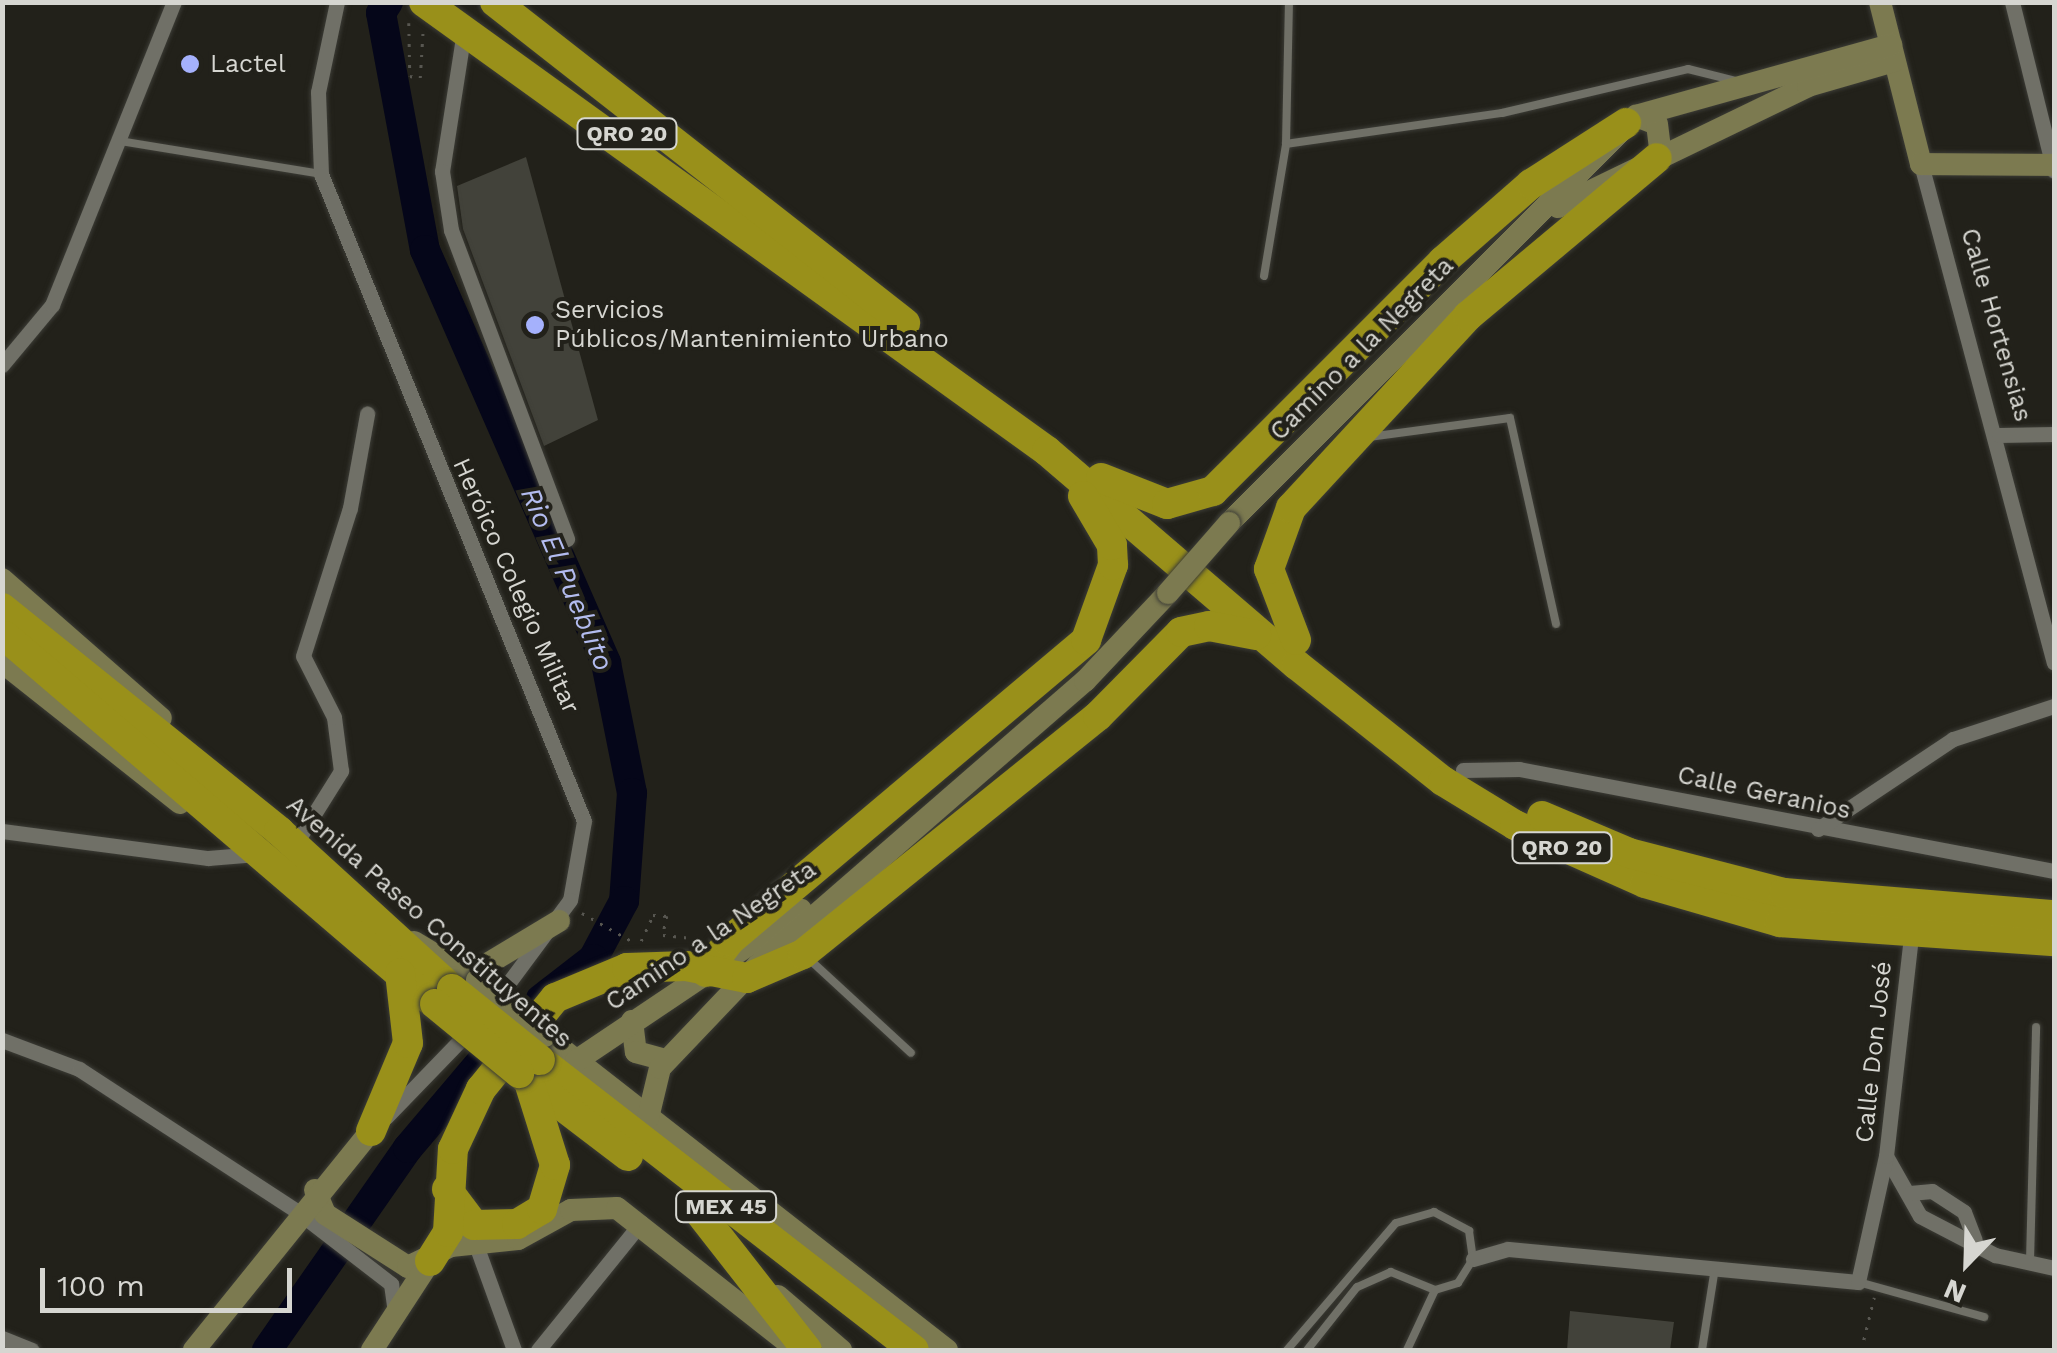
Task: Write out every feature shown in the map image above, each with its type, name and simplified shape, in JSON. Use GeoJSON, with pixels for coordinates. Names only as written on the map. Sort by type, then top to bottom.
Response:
{"type":"FeatureCollection","features":[{"type":"Feature","properties":{"kind":"highway","name":"QRO 20"},"geometry":{"type":"LineString","coordinates":[[495,2],[732,184],[1101,478],[1443,780],[1578,856],[1780,922],[1912,922],[2054,914]]}},
{"type":"Feature","properties":{"kind":"highway"},"geometry":{"type":"LineString","coordinates":[[528,2],[732,184]]}},
{"type":"Feature","properties":{"kind":"highway"},"geometry":{"type":"LineString","coordinates":[[417,4],[462,17]]}},
{"type":"Feature","properties":{"kind":"highway","name":"QRO 20"},"geometry":{"type":"LineString","coordinates":[[462,17],[1047,451],[1282,640],[1463,770],[1629,853],[1912,922],[2054,941]]}},
{"type":"Feature","properties":{"kind":"highway"},"geometry":{"type":"LineString","coordinates":[[1101,478],[1167,504],[1213,492],[1443,261],[1531,184],[1631,120]]}},
{"type":"Feature","properties":{"kind":"highway"},"geometry":{"type":"LineString","coordinates":[[407,1270],[448,1232],[444,1184],[482,1089],[522,1028],[554,998],[648,966],[747,978],[803,954],[1098,716],[1181,632],[1224,626],[1282,640],[1270,580],[1273,539],[1355,439],[1468,316],[1659,156]]}},
{"type":"Feature","properties":{"kind":"highway"},"geometry":{"type":"LineString","coordinates":[[706,972],[729,941],[1086,640],[1108,591],[1112,545],[1047,451]]}},
{"type":"Feature","properties":{"kind":"highway","name":"Avenida Paseo Constituyentes"},"geometry":{"type":"LineString","coordinates":[[2,608],[278,843],[386,924],[696,1208],[881,1350]]}},
{"type":"Feature","properties":{"kind":"highway","name":"Avenida Paseo Constituyentes"},"geometry":{"type":"LineString","coordinates":[[2,634],[211,807],[278,843],[400,973],[458,987]]}},
{"type":"Feature","properties":{"kind":"highway"},"geometry":{"type":"LineString","coordinates":[[370,1131],[408,1042],[400,973]]}},
{"type":"Feature","properties":{"kind":"highway"},"geometry":{"type":"LineString","coordinates":[[444,1184],[474,1225],[517,1224],[542,1209],[556,1164],[533,1062]]}},
{"type":"Feature","properties":{"kind":"highway","name":"Avenida Paseo Constituyentes"},"geometry":{"type":"LineString","coordinates":[[533,1062],[914,1350]]}},
{"type":"Feature","properties":{"kind":"highway"},"geometry":{"type":"LineString","coordinates":[[696,1208],[807,1350]]}},
{"type":"Feature","properties":{"kind":"street"},"geometry":{"type":"LineString","coordinates":[[2,365],[52,305],[174,2]]}},
{"type":"Feature","properties":{"kind":"street","name":"Heróico Colegio Militar"},"geometry":{"type":"LineString","coordinates":[[337,2],[318,92],[321,174],[407,403],[572,771],[583,855],[560,921],[370,1131]]}},
{"type":"Feature","properties":{"kind":"street","name":"Calle Hortensias"},"geometry":{"type":"LineString","coordinates":[[1880,2],[1921,164],[1999,435],[2054,663]]}},
{"type":"Feature","properties":{"kind":"street"},"geometry":{"type":"LineString","coordinates":[[1921,164],[2054,167],[2012,2]]}},
{"type":"Feature","properties":{"kind":"street"},"geometry":{"type":"LineString","coordinates":[[462,17],[442,171],[451,230],[566,539]]}},
{"type":"Feature","properties":{"kind":"street","name":"Camino a la Negreta"},"geometry":{"type":"LineString","coordinates":[[648,1118],[666,1060],[876,855],[1085,681],[1391,352],[1538,218],[1631,120],[1740,82],[1892,53]]}},
{"type":"Feature","properties":{"kind":"street","name":"Camino a la Negreta"},"geometry":{"type":"LineString","coordinates":[[1538,218],[1808,86],[1892,53]]}},
{"type":"Feature","properties":{"kind":"street"},"geometry":{"type":"LineString","coordinates":[[1631,120],[1662,130],[1659,156]]}},
{"type":"Feature","properties":{"kind":"street"},"geometry":{"type":"LineString","coordinates":[[2,831],[208,858],[278,843],[341,771],[334,717],[303,656],[350,508],[366,414]]}},
{"type":"Feature","properties":{"kind":"street"},"geometry":{"type":"LineString","coordinates":[[1999,435],[2054,434]]}},
{"type":"Feature","properties":{"kind":"street"},"geometry":{"type":"LineString","coordinates":[[2,579],[278,843]]}},
{"type":"Feature","properties":{"kind":"street"},"geometry":{"type":"LineString","coordinates":[[2,662],[166,792],[278,843]]}},
{"type":"Feature","properties":{"kind":"street"},"geometry":{"type":"LineString","coordinates":[[1818,829],[1953,739],[2054,706]]}},
{"type":"Feature","properties":{"kind":"street","name":"Calle Geranios"},"geometry":{"type":"LineString","coordinates":[[1463,770],[1519,768],[1818,829],[2054,871]]}},
{"type":"Feature","properties":{"kind":"street","name":"Camino a la Negreta"},"geometry":{"type":"LineString","coordinates":[[576,1061],[632,1021],[665,1004],[876,855]]}},
{"type":"Feature","properties":{"kind":"street"},"geometry":{"type":"LineString","coordinates":[[560,921],[458,987],[533,1062],[576,1061],[947,1350]]}},
{"type":"Feature","properties":{"kind":"street","name":"Calle Don José"},"geometry":{"type":"LineString","coordinates":[[1912,922],[1886,1156],[1920,1216],[2030,1266],[2054,1268]]}},
{"type":"Feature","properties":{"kind":"street"},"geometry":{"type":"LineString","coordinates":[[648,966],[665,1004]]}},
{"type":"Feature","properties":{"kind":"street"},"geometry":{"type":"LineString","coordinates":[[632,1021],[636,1052],[666,1060]]}},
{"type":"Feature","properties":{"kind":"street"},"geometry":{"type":"LineString","coordinates":[[2,1040],[79,1069],[407,1270]]}},
{"type":"Feature","properties":{"kind":"street"},"geometry":{"type":"LineString","coordinates":[[194,1350],[370,1131]]}},
{"type":"Feature","properties":{"kind":"street"},"geometry":{"type":"LineString","coordinates":[[1473,1259],[1508,1248],[1714,1274],[1858,1282],[1886,1156]]}},
{"type":"Feature","properties":{"kind":"street","name":"Calle Don José"},"geometry":{"type":"LineString","coordinates":[[1910,1194],[1932,1192],[1964,1212],[1975,1240]]}},
{"type":"Feature","properties":{"kind":"street"},"geometry":{"type":"LineString","coordinates":[[407,1270],[476,1245],[518,1239],[582,1208],[617,1208],[641,1223],[798,1350]]}},
{"type":"Feature","properties":{"kind":"street"},"geometry":{"type":"LineString","coordinates":[[538,1350],[641,1223]]}},
{"type":"Feature","properties":{"kind":"street"},"geometry":{"type":"LineString","coordinates":[[476,1245],[514,1350]]}},
{"type":"Feature","properties":{"kind":"street"},"geometry":{"type":"LineString","coordinates":[[738,1260],[841,1350]]}},
{"type":"Feature","properties":{"kind":"street"},"geometry":{"type":"LineString","coordinates":[[372,1350],[393,1318],[407,1270]]}},
{"type":"Feature","properties":{"kind":"street"},"geometry":{"type":"LineString","coordinates":[[393,1318],[407,1270]]}},
{"type":"Feature","properties":{"kind":"street"},"geometry":{"type":"LineString","coordinates":[[2,1338],[32,1350]]}},
{"type":"Feature","properties":{"kind":"lane"},"geometry":{"type":"LineString","coordinates":[[1264,276],[1286,144],[1289,2]]}},
{"type":"Feature","properties":{"kind":"lane"},"geometry":{"type":"LineString","coordinates":[[1286,144],[1502,113],[1688,69],[1740,82]]}},
{"type":"Feature","properties":{"kind":"lane"},"geometry":{"type":"LineString","coordinates":[[120,141],[321,174]]}},
{"type":"Feature","properties":{"kind":"lane"},"geometry":{"type":"LineString","coordinates":[[1355,439],[1510,418],[1556,624]]}},
{"type":"Feature","properties":{"kind":"lane"},"geometry":{"type":"LineString","coordinates":[[803,954],[910,1053]]}},
{"type":"Feature","properties":{"kind":"lane"},"geometry":{"type":"LineString","coordinates":[[2030,1266],[2036,1028]]}},
{"type":"Feature","properties":{"kind":"lane"},"geometry":{"type":"LineString","coordinates":[[1287,1350],[1376,1238],[1406,1218],[1454,1218],[1469,1231],[1473,1259],[1458,1283],[1435,1290],[1391,1272],[1357,1286],[1306,1350]]}},
{"type":"Feature","properties":{"kind":"lane"},"geometry":{"type":"LineString","coordinates":[[1702,1350],[1714,1274]]}},
{"type":"Feature","properties":{"kind":"lane"},"geometry":{"type":"LineString","coordinates":[[1858,1282],[1984,1317]]}},
{"type":"Feature","properties":{"kind":"lane"},"geometry":{"type":"LineString","coordinates":[[1408,1350],[1435,1290]]}},
{"type":"Feature","properties":{"kind":"path"},"geometry":{"type":"LineString","coordinates":[[417,4],[420,78],[410,76],[417,4]]}},
{"type":"Feature","properties":{"kind":"path"},"geometry":{"type":"LineString","coordinates":[[588,898],[579,918],[639,944],[652,914],[666,916],[663,935],[729,941]]}},
{"type":"Feature","properties":{"kind":"path"},"geometry":{"type":"LineString","coordinates":[[1861,1350],[1876,1286]]}},
{"type":"Feature","properties":{"kind":"building","name":"Servicios Públicos/Mantenimiento Urbano"},"geometry":{"type":"Polygon","coordinates":[[[526,157],[598,420],[544,446],[463,229],[457,186],[526,157]]]}},
{"type":"Feature","properties":{"kind":"building"},"geometry":{"type":"Polygon","coordinates":[[[1570,1311],[1674,1322],[1670,1350],[1567,1350],[1570,1311]]]}},
{"type":"Feature","properties":{"kind":"waterway","name":"Rio El Pueblito"},"geometry":{"type":"LineString","coordinates":[[388,2],[381,13],[425,250],[606,663],[632,793],[624,901],[593,959],[541,999]]}},
{"type":"Feature","properties":{"kind":"waterway","name":"Rio El Pueblito"},"geometry":{"type":"LineString","coordinates":[[267,1350],[408,1148],[508,1030]]}},
{"type":"Feature","properties":{"kind":"place","name":"Lactel"},"geometry":{"type":"Point","coordinates":[190,64]}},
{"type":"Feature","properties":{"kind":"place","name":"Servicios Públicos/Mantenimiento Urbano"},"geometry":{"type":"Point","coordinates":[535,325]}}]}
